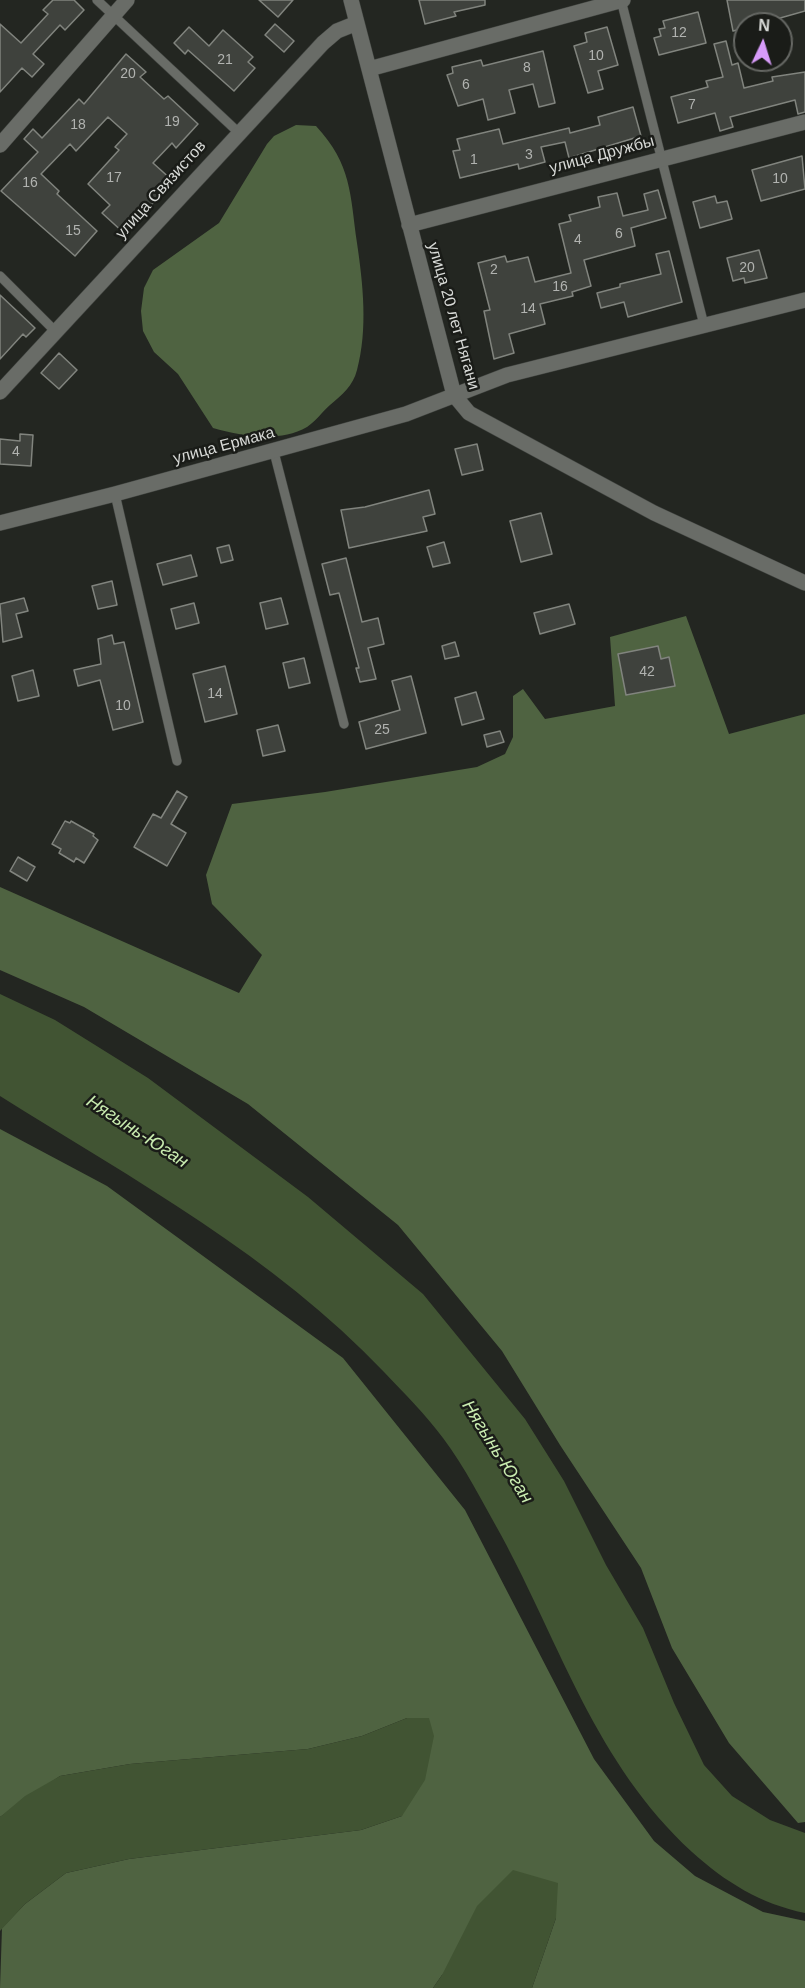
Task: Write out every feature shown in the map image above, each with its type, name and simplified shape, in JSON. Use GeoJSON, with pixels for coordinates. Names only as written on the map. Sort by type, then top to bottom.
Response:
{"type":"FeatureCollection","features":[{"type":"Feature","properties":{"kind":"street"},"geometry":{"type":"LineString","coordinates":[[0,145],[128,0]]}},
{"type":"Feature","properties":{"kind":"street","name":"улица 20 лет Нягани"},"geometry":{"type":"LineString","coordinates":[[351,0],[454,394],[469,413],[654,513],[805,583]]}},
{"type":"Feature","properties":{"kind":"street"},"geometry":{"type":"LineString","coordinates":[[369,69],[622,0]]}},
{"type":"Feature","properties":{"kind":"street","name":"улица Связистов"},"geometry":{"type":"LineString","coordinates":[[0,392],[238,132],[330,36],[357,23]]}},
{"type":"Feature","properties":{"kind":"street","name":"улица Дружбы"},"geometry":{"type":"LineString","coordinates":[[409,225],[805,122]]}},
{"type":"Feature","properties":{"kind":"street","name":"улица Ермака"},"geometry":{"type":"LineString","coordinates":[[0,522],[274,452],[406,414],[507,375],[805,300]]}},
{"type":"Feature","properties":{"kind":"lane"},"geometry":{"type":"LineString","coordinates":[[97,0],[238,132]]}},
{"type":"Feature","properties":{"kind":"lane"},"geometry":{"type":"LineString","coordinates":[[622,0],[660,158],[704,325]]}},
{"type":"Feature","properties":{"kind":"lane"},"geometry":{"type":"LineString","coordinates":[[0,276],[56,332]]}},
{"type":"Feature","properties":{"kind":"lane"},"geometry":{"type":"LineString","coordinates":[[274,452],[344,724]]}},
{"type":"Feature","properties":{"kind":"lane"},"geometry":{"type":"LineString","coordinates":[[116,494],[177,761]]}},
{"type":"Feature","properties":{"kind":"shaded area"},"geometry":{"type":"Polygon","coordinates":[[[296,125],[316,126],[337,154],[347,181],[363,290],[362,339],[355,376],[343,394],[307,427],[296,432],[260,436],[213,428],[178,374],[154,352],[143,331],[141,311],[144,288],[153,270],[219,223],[267,144],[274,136],[296,125]]]}},
{"type":"Feature","properties":{"kind":"shaded area"},"geometry":{"type":"Polygon","coordinates":[[[686,616],[729,734],[805,714],[805,1822],[798,1823],[729,1743],[672,1648],[641,1568],[560,1445],[502,1351],[398,1225],[248,1104],[84,1007],[0,970],[0,887],[239,993],[262,955],[212,904],[206,875],[232,804],[325,792],[477,767],[505,754],[513,737],[513,696],[523,689],[545,719],[615,706],[610,637],[686,616]]]}},
{"type":"Feature","properties":{"kind":"shaded area"},"geometry":{"type":"Polygon","coordinates":[[[0,1129],[107,1186],[343,1358],[465,1510],[594,1759],[654,1841],[695,1876],[763,1912],[805,1921],[805,1988],[532,1988],[556,1918],[442,1975],[433,1988],[0,1988],[2,1928],[25,1904],[66,1873],[129,1859],[361,1830],[402,1816],[407,1718],[362,1736],[308,1749],[130,1764],[60,1776],[0,1817],[0,1129]]]}},
{"type":"Feature","properties":{"kind":"water","name":"Нягынь-Юган"},"geometry":{"type":"Polygon","coordinates":[[[0,994],[55,1020],[148,1078],[308,1197],[423,1294],[525,1419],[564,1481],[606,1565],[643,1628],[674,1703],[704,1765],[732,1796],[770,1820],[805,1833],[805,1913],[759,1898],[717,1873],[692,1852],[658,1817],[605,1742],[583,1702],[523,1577],[466,1473],[436,1429],[384,1372],[341,1330],[249,1256],[201,1222],[0,1096],[0,994]]]}},
{"type":"Feature","properties":{"kind":"water"},"geometry":{"type":"Polygon","coordinates":[[[407,1718],[429,1718],[434,1736],[425,1780],[402,1816],[361,1830],[129,1859],[66,1873],[25,1904],[0,1931],[0,1817],[25,1796],[60,1776],[130,1764],[308,1749],[362,1736],[407,1718]]]}},
{"type":"Feature","properties":{"kind":"water"},"geometry":{"type":"Polygon","coordinates":[[[513,1870],[558,1883],[556,1918],[532,1988],[433,1988],[477,1906],[513,1870]]]}},
{"type":"Feature","properties":{"kind":"building"},"geometry":{"type":"Polygon","coordinates":[[[53,0],[74,0],[84,10],[65,30],[60,25],[33,54],[44,64],[32,77],[22,68],[0,92],[0,24],[21,43],[48,14],[43,10],[53,0]]]}},
{"type":"Feature","properties":{"kind":"building"},"geometry":{"type":"Polygon","coordinates":[[[259,0],[293,0],[278,17],[259,0]]]}},
{"type":"Feature","properties":{"kind":"building"},"geometry":{"type":"Polygon","coordinates":[[[419,0],[485,0],[485,5],[454,12],[456,16],[425,24],[419,0]]]}},
{"type":"Feature","properties":{"kind":"building"},"geometry":{"type":"Polygon","coordinates":[[[727,0],[805,0],[805,11],[793,14],[793,12],[733,12],[733,31],[727,0]]]}},
{"type":"Feature","properties":{"kind":"building"},"geometry":{"type":"Polygon","coordinates":[[[698,12],[706,43],[659,55],[654,38],[661,36],[659,29],[665,28],[663,21],[698,12]]]}},
{"type":"Feature","properties":{"kind":"building"},"geometry":{"type":"Polygon","coordinates":[[[275,24],[294,41],[284,52],[265,35],[275,24]]]}},
{"type":"Feature","properties":{"kind":"building"},"geometry":{"type":"Polygon","coordinates":[[[189,27],[209,46],[223,30],[253,57],[248,62],[255,68],[234,91],[188,50],[185,54],[174,43],[189,27]]]}},
{"type":"Feature","properties":{"kind":"building"},"geometry":{"type":"Polygon","coordinates":[[[607,27],[618,65],[598,71],[603,89],[588,93],[574,46],[587,42],[585,33],[607,27]]]}},
{"type":"Feature","properties":{"kind":"building"},"geometry":{"type":"Polygon","coordinates":[[[726,41],[733,72],[740,72],[744,88],[773,81],[772,77],[805,72],[805,112],[798,114],[795,100],[730,117],[733,127],[720,131],[715,113],[678,123],[671,97],[708,87],[706,81],[723,77],[714,44],[726,41]]]}},
{"type":"Feature","properties":{"kind":"building"},"geometry":{"type":"Polygon","coordinates":[[[543,51],[555,103],[539,107],[533,84],[509,90],[515,113],[488,120],[483,99],[458,106],[447,75],[453,73],[452,67],[481,60],[483,66],[543,51]]]}},
{"type":"Feature","properties":{"kind":"building"},"geometry":{"type":"Polygon","coordinates":[[[126,54],[146,72],[140,77],[164,99],[168,96],[198,124],[176,148],[172,143],[153,163],[173,181],[125,234],[102,213],[110,205],[88,184],[119,150],[115,147],[127,134],[108,117],[76,151],[70,144],[41,174],[59,191],[57,194],[97,231],[75,256],[1,191],[38,152],[24,139],[33,129],[42,138],[79,99],[84,104],[126,54]]]}},
{"type":"Feature","properties":{"kind":"building"},"geometry":{"type":"Polygon","coordinates":[[[633,107],[641,136],[569,158],[565,142],[541,147],[545,162],[519,169],[518,164],[460,178],[453,151],[460,150],[457,139],[499,129],[503,144],[569,128],[570,133],[600,125],[598,117],[633,107]]]}},
{"type":"Feature","properties":{"kind":"building"},"geometry":{"type":"Polygon","coordinates":[[[802,156],[805,189],[761,201],[752,170],[802,156]]]}},
{"type":"Feature","properties":{"kind":"building"},"geometry":{"type":"Polygon","coordinates":[[[658,190],[666,218],[631,228],[635,246],[584,260],[591,286],[572,292],[573,296],[540,304],[545,324],[509,334],[514,353],[494,359],[484,311],[490,310],[478,263],[505,256],[507,262],[528,257],[535,282],[571,273],[559,224],[571,221],[569,215],[600,207],[598,197],[617,193],[623,216],[648,210],[644,194],[658,190]]]}},
{"type":"Feature","properties":{"kind":"building"},"geometry":{"type":"Polygon","coordinates":[[[715,196],[717,203],[727,201],[732,219],[700,228],[693,202],[715,196]]]}},
{"type":"Feature","properties":{"kind":"building"},"geometry":{"type":"Polygon","coordinates":[[[759,250],[767,278],[745,283],[744,278],[733,281],[727,258],[759,250]]]}},
{"type":"Feature","properties":{"kind":"building"},"geometry":{"type":"Polygon","coordinates":[[[669,251],[682,302],[628,317],[624,302],[601,308],[597,293],[620,287],[620,284],[661,274],[656,254],[669,251]]]}},
{"type":"Feature","properties":{"kind":"building"},"geometry":{"type":"Polygon","coordinates":[[[0,295],[35,328],[26,337],[23,334],[0,359],[0,295]]]}},
{"type":"Feature","properties":{"kind":"building"},"geometry":{"type":"Polygon","coordinates":[[[59,353],[77,370],[59,389],[41,373],[59,353]]]}},
{"type":"Feature","properties":{"kind":"building"},"geometry":{"type":"Polygon","coordinates":[[[20,434],[33,435],[31,466],[0,464],[0,439],[20,441],[20,434]]]}},
{"type":"Feature","properties":{"kind":"building"},"geometry":{"type":"Polygon","coordinates":[[[477,444],[483,470],[462,475],[455,449],[477,444]]]}},
{"type":"Feature","properties":{"kind":"building"},"geometry":{"type":"Polygon","coordinates":[[[429,490],[435,514],[423,517],[427,531],[349,548],[341,510],[365,507],[429,490]]]}},
{"type":"Feature","properties":{"kind":"building"},"geometry":{"type":"Polygon","coordinates":[[[541,513],[552,554],[521,562],[510,521],[541,513]]]}},
{"type":"Feature","properties":{"kind":"building"},"geometry":{"type":"Polygon","coordinates":[[[444,542],[450,563],[433,567],[427,547],[444,542]]]}},
{"type":"Feature","properties":{"kind":"building"},"geometry":{"type":"Polygon","coordinates":[[[229,545],[233,560],[221,563],[217,548],[229,545]]]}},
{"type":"Feature","properties":{"kind":"building"},"geometry":{"type":"Polygon","coordinates":[[[191,555],[197,576],[163,585],[157,564],[191,555]]]}},
{"type":"Feature","properties":{"kind":"building"},"geometry":{"type":"Polygon","coordinates":[[[346,558],[362,622],[378,618],[384,644],[368,648],[376,679],[360,682],[356,668],[359,668],[339,593],[330,595],[322,564],[346,558]]]}},
{"type":"Feature","properties":{"kind":"building"},"geometry":{"type":"Polygon","coordinates":[[[112,581],[117,605],[98,609],[92,586],[112,581]]]}},
{"type":"Feature","properties":{"kind":"building"},"geometry":{"type":"Polygon","coordinates":[[[24,598],[28,611],[16,614],[22,637],[3,642],[0,604],[24,598]]]}},
{"type":"Feature","properties":{"kind":"building"},"geometry":{"type":"Polygon","coordinates":[[[281,598],[288,624],[266,629],[260,603],[281,598]]]}},
{"type":"Feature","properties":{"kind":"building"},"geometry":{"type":"Polygon","coordinates":[[[194,603],[199,623],[176,629],[171,609],[194,603]]]}},
{"type":"Feature","properties":{"kind":"building"},"geometry":{"type":"Polygon","coordinates":[[[569,604],[575,624],[540,634],[534,613],[569,604]]]}},
{"type":"Feature","properties":{"kind":"building"},"geometry":{"type":"Polygon","coordinates":[[[112,635],[114,644],[124,642],[143,722],[113,730],[100,680],[78,686],[74,670],[101,664],[98,639],[112,635]]]}},
{"type":"Feature","properties":{"kind":"building"},"geometry":{"type":"Polygon","coordinates":[[[455,642],[459,656],[445,659],[442,646],[455,642]]]}},
{"type":"Feature","properties":{"kind":"building"},"geometry":{"type":"Polygon","coordinates":[[[658,646],[661,659],[669,657],[675,686],[626,695],[618,654],[658,646]]]}},
{"type":"Feature","properties":{"kind":"building"},"geometry":{"type":"Polygon","coordinates":[[[304,658],[310,683],[289,688],[283,663],[304,658]]]}},
{"type":"Feature","properties":{"kind":"building"},"geometry":{"type":"Polygon","coordinates":[[[225,666],[237,714],[205,722],[193,674],[225,666]]]}},
{"type":"Feature","properties":{"kind":"building"},"geometry":{"type":"Polygon","coordinates":[[[33,670],[39,696],[18,701],[12,676],[33,670]]]}},
{"type":"Feature","properties":{"kind":"building"},"geometry":{"type":"Polygon","coordinates":[[[411,676],[426,733],[366,749],[359,722],[400,710],[392,681],[411,676]]]}},
{"type":"Feature","properties":{"kind":"building"},"geometry":{"type":"Polygon","coordinates":[[[476,692],[484,719],[462,725],[455,698],[476,692]]]}},
{"type":"Feature","properties":{"kind":"building"},"geometry":{"type":"Polygon","coordinates":[[[278,725],[285,751],[263,756],[257,730],[278,725]]]}},
{"type":"Feature","properties":{"kind":"building"},"geometry":{"type":"Polygon","coordinates":[[[500,731],[504,742],[487,747],[484,735],[500,731]]]}},
{"type":"Feature","properties":{"kind":"building"},"geometry":{"type":"Polygon","coordinates":[[[177,791],[187,797],[171,824],[186,833],[167,866],[134,847],[153,814],[161,818],[177,791]]]}},
{"type":"Feature","properties":{"kind":"building"},"geometry":{"type":"Polygon","coordinates":[[[65,821],[70,823],[71,821],[94,834],[93,836],[98,840],[84,863],[76,858],[74,862],[59,853],[61,849],[52,844],[65,821]]]}},
{"type":"Feature","properties":{"kind":"building"},"geometry":{"type":"Polygon","coordinates":[[[18,857],[35,867],[27,881],[10,871],[18,857]]]}}]}
